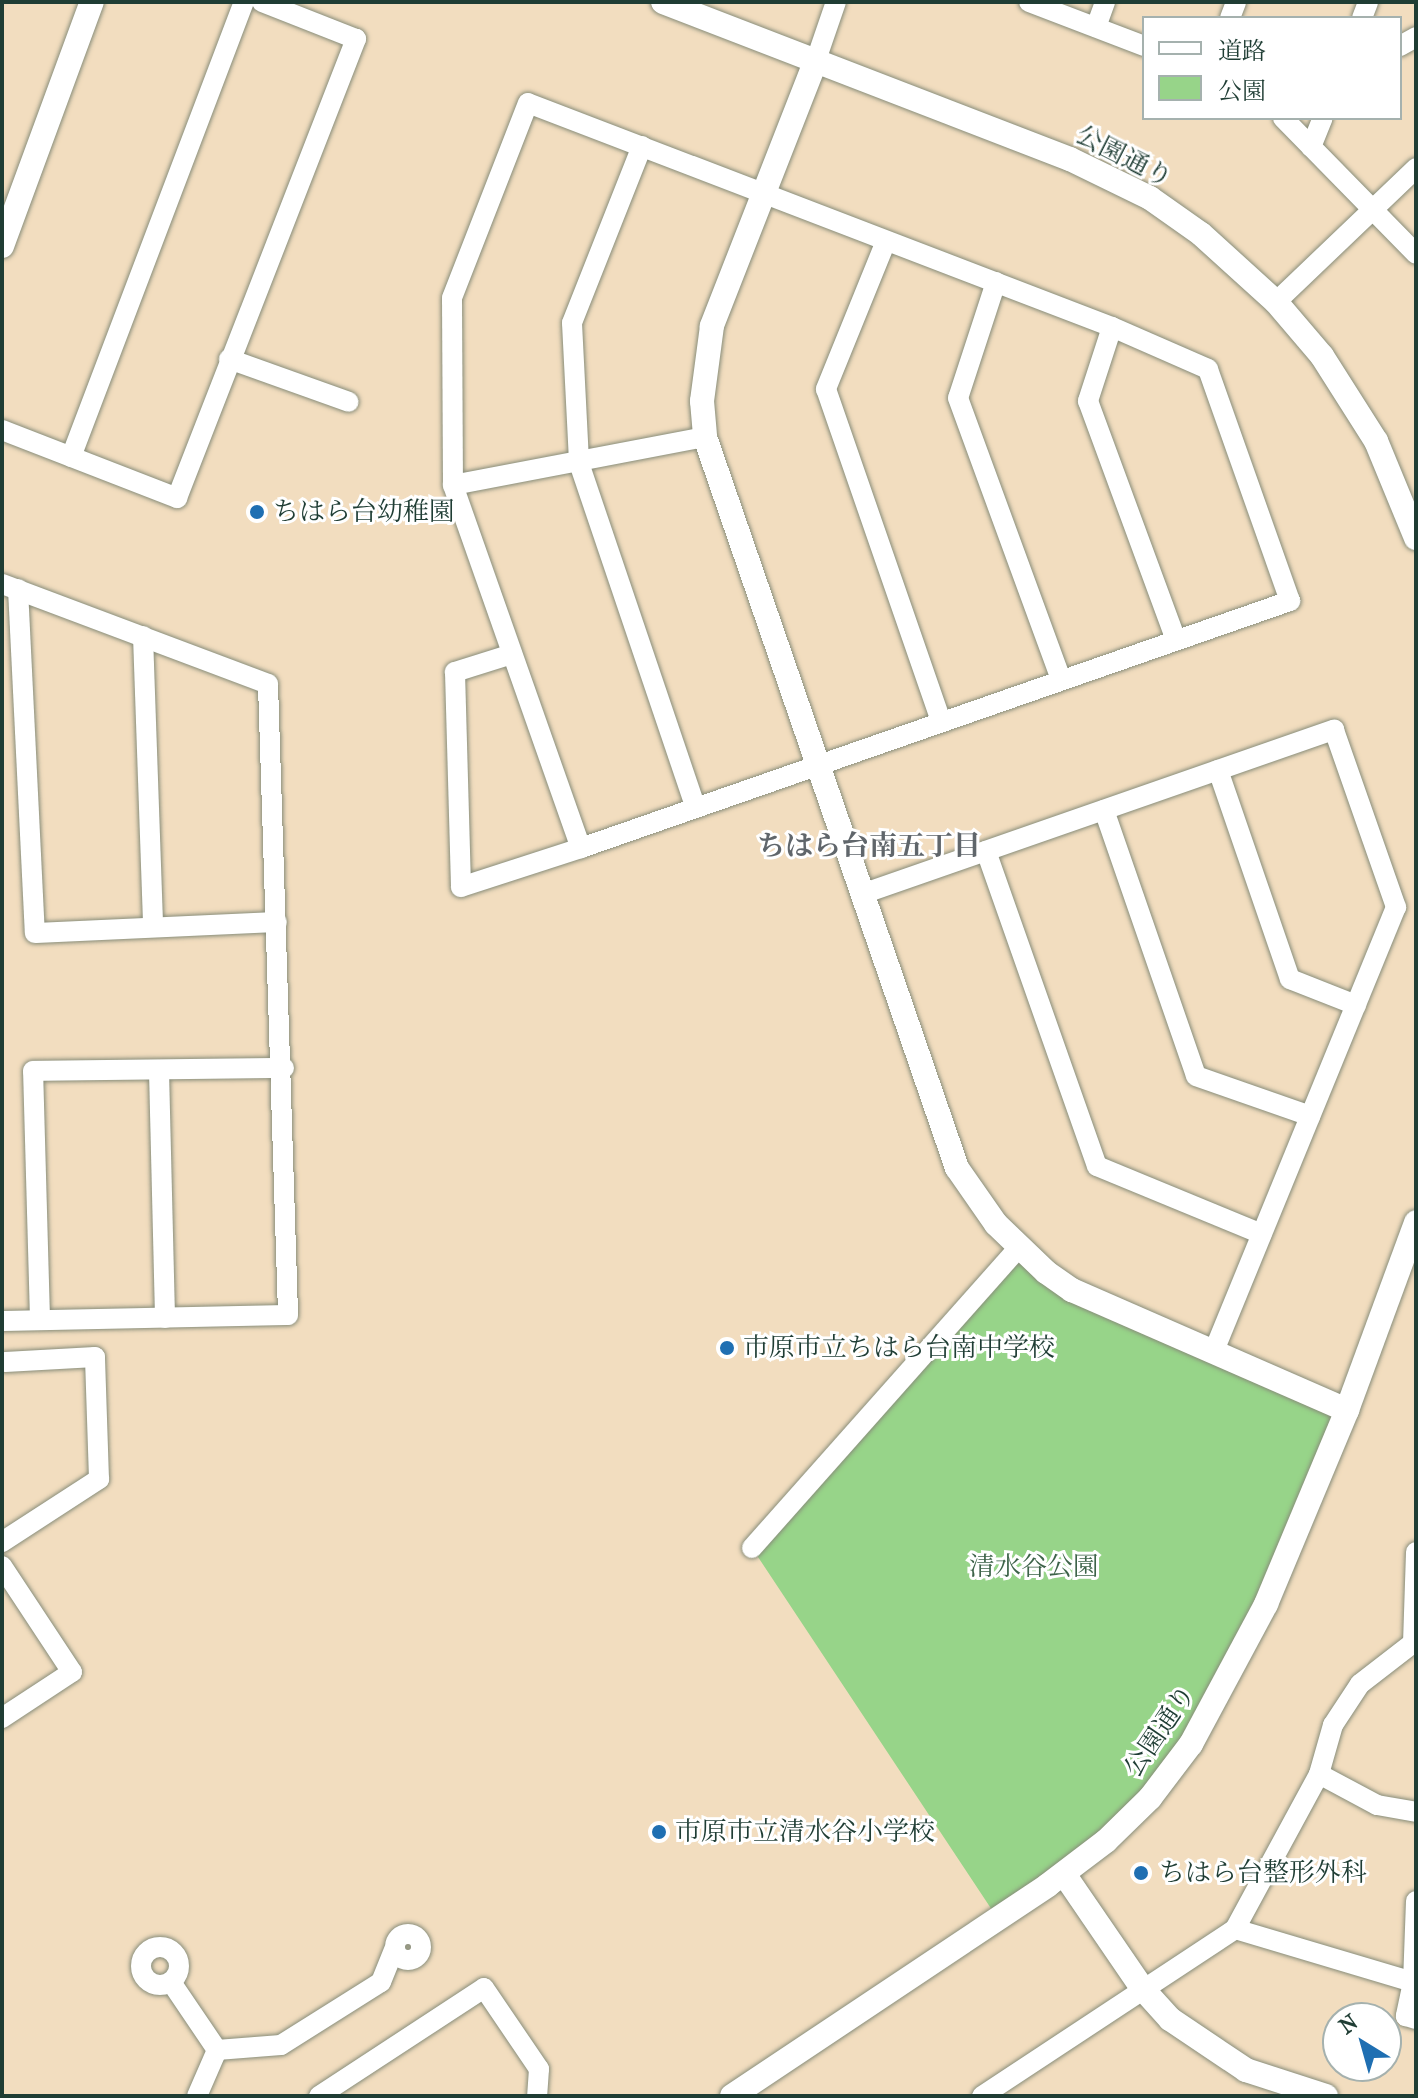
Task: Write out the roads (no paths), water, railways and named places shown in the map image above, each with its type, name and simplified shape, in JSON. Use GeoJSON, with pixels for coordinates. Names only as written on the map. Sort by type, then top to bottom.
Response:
{"type":"FeatureCollection","features":[{"type":"Feature","properties":{"kind":"street"},"geometry":{"type":"LineString","coordinates":[[2,246],[92,2]]}},
{"type":"Feature","properties":{"kind":"street"},"geometry":{"type":"LineString","coordinates":[[71,457],[244,2]]}},
{"type":"Feature","properties":{"kind":"street"},"geometry":{"type":"LineString","coordinates":[[2,430],[177,498],[356,39],[262,2]]}},
{"type":"Feature","properties":{"kind":"street","name":"公園通り"},"geometry":{"type":"LineString","coordinates":[[663,2],[1111,177],[1201,234],[1276,302],[1350,397],[1395,483],[1416,538]]}},
{"type":"Feature","properties":{"kind":"street"},"geometry":{"type":"LineString","coordinates":[[836,2],[712,326],[702,401],[705,437],[865,893],[957,1168],[1019,1247],[1072,1290],[1347,1410]]}},
{"type":"Feature","properties":{"kind":"street"},"geometry":{"type":"LineString","coordinates":[[1029,2],[1142,45]]}},
{"type":"Feature","properties":{"kind":"street"},"geometry":{"type":"LineString","coordinates":[[1096,27],[1105,2]]}},
{"type":"Feature","properties":{"kind":"street"},"geometry":{"type":"LineString","coordinates":[[512,654],[455,672],[461,887],[581,848],[1290,601],[1208,369],[1112,327],[528,103],[452,298],[453,485],[581,848]]}},
{"type":"Feature","properties":{"kind":"street"},"geometry":{"type":"LineString","coordinates":[[1285,120],[1416,254]]}},
{"type":"Feature","properties":{"kind":"street"},"geometry":{"type":"LineString","coordinates":[[1311,147],[1322,120]]}},
{"type":"Feature","properties":{"kind":"street"},"geometry":{"type":"LineString","coordinates":[[642,146],[572,323],[579,463],[696,808]]}},
{"type":"Feature","properties":{"kind":"street"},"geometry":{"type":"LineString","coordinates":[[1276,302],[1416,168]]}},
{"type":"Feature","properties":{"kind":"street"},"geometry":{"type":"LineString","coordinates":[[886,241],[826,389],[941,721]]}},
{"type":"Feature","properties":{"kind":"street"},"geometry":{"type":"LineString","coordinates":[[996,282],[958,398],[1061,679]]}},
{"type":"Feature","properties":{"kind":"street"},"geometry":{"type":"LineString","coordinates":[[1112,327],[1088,401],[1176,640]]}},
{"type":"Feature","properties":{"kind":"street"},"geometry":{"type":"LineString","coordinates":[[229,359],[349,402]]}},
{"type":"Feature","properties":{"kind":"street"},"geometry":{"type":"LineString","coordinates":[[453,485],[705,437]]}},
{"type":"Feature","properties":{"kind":"street"},"geometry":{"type":"LineString","coordinates":[[2,1321],[288,1315],[284,1068],[268,684],[10,587],[35,933],[277,922]]}},
{"type":"Feature","properties":{"kind":"street"},"geometry":{"type":"LineString","coordinates":[[143,636],[153,927]]}},
{"type":"Feature","properties":{"kind":"street"},"geometry":{"type":"LineString","coordinates":[[865,893],[1334,730],[1396,907],[1214,1351]]}},
{"type":"Feature","properties":{"kind":"street"},"geometry":{"type":"LineString","coordinates":[[1218,770],[1290,979],[1356,1005]]}},
{"type":"Feature","properties":{"kind":"street"},"geometry":{"type":"LineString","coordinates":[[1104,810],[1196,1076],[1310,1116]]}},
{"type":"Feature","properties":{"kind":"street"},"geometry":{"type":"LineString","coordinates":[[986,851],[1097,1166],[1262,1234]]}},
{"type":"Feature","properties":{"kind":"street"},"geometry":{"type":"LineString","coordinates":[[40,1319],[33,1071],[284,1068]]}},
{"type":"Feature","properties":{"kind":"street"},"geometry":{"type":"LineString","coordinates":[[159,1071],[165,1318]]}},
{"type":"Feature","properties":{"kind":"street","name":"公園通り"},"geometry":{"type":"LineString","coordinates":[[732,2096],[1064,1874],[1150,1798],[1191,1744],[1266,1604],[1347,1410],[1416,1222]]}},
{"type":"Feature","properties":{"kind":"street"},"geometry":{"type":"LineString","coordinates":[[752,1548],[1019,1247]]}},
{"type":"Feature","properties":{"kind":"street"},"geometry":{"type":"LineString","coordinates":[[2,1542],[99,1479],[95,1357],[5,1362]]}},
{"type":"Feature","properties":{"kind":"street"},"geometry":{"type":"LineString","coordinates":[[982,2096],[1235,1929],[1319,1774],[1333,1725],[1360,1684],[1413,1643],[1416,1552]]}},
{"type":"Feature","properties":{"kind":"street"},"geometry":{"type":"LineString","coordinates":[[2,1566],[72,1672],[2,1718]]}},
{"type":"Feature","properties":{"kind":"street"},"geometry":{"type":"LineString","coordinates":[[1319,1774],[1377,1805],[1416,1812]]}},
{"type":"Feature","properties":{"kind":"street"},"geometry":{"type":"LineString","coordinates":[[1064,1874],[1142,1988],[1210,2050],[1272,2089],[1326,2096]]}},
{"type":"Feature","properties":{"kind":"street"},"geometry":{"type":"LineString","coordinates":[[1416,1901],[1413,1982],[1406,2016],[1416,2019]]}},
{"type":"Feature","properties":{"kind":"street"},"geometry":{"type":"LineString","coordinates":[[1235,1929],[1413,1982]]}},
{"type":"Feature","properties":{"kind":"street"},"geometry":{"type":"LineString","coordinates":[[217,2050],[281,2045],[381,1982],[394,1949]]}},
{"type":"Feature","properties":{"kind":"street"},"geometry":{"type":"LineString","coordinates":[[171,1982],[217,2050]]}},
{"type":"Feature","properties":{"kind":"street"},"geometry":{"type":"LineString","coordinates":[[319,2096],[484,1988],[539,2069],[537,2096]]}},
{"type":"Feature","properties":{"kind":"street"},"geometry":{"type":"LineString","coordinates":[[197,2096],[217,2050]]}},
{"type":"Feature","properties":{"kind":"place","name":"ちはら台幼稚園"},"geometry":{"type":"Point","coordinates":[257,512]}},
{"type":"Feature","properties":{"kind":"place","name":"市原市立ちはら台南中学校"},"geometry":{"type":"Point","coordinates":[727,1348]}},
{"type":"Feature","properties":{"kind":"place","name":"市原市立清水谷小学校"},"geometry":{"type":"Point","coordinates":[659,1832]}},
{"type":"Feature","properties":{"kind":"place","name":"ちはら台整形外科"},"geometry":{"type":"Point","coordinates":[1141,1873]}},
{"type":"Feature","properties":{"kind":"district","name":"ちはら台南五丁目"},"geometry":{"type":"Point","coordinates":[869,846]}},
{"type":"Feature","properties":{"kind":"park label","name":"清水谷公園"},"geometry":{"type":"Point","coordinates":[1034,1567]}}]}
